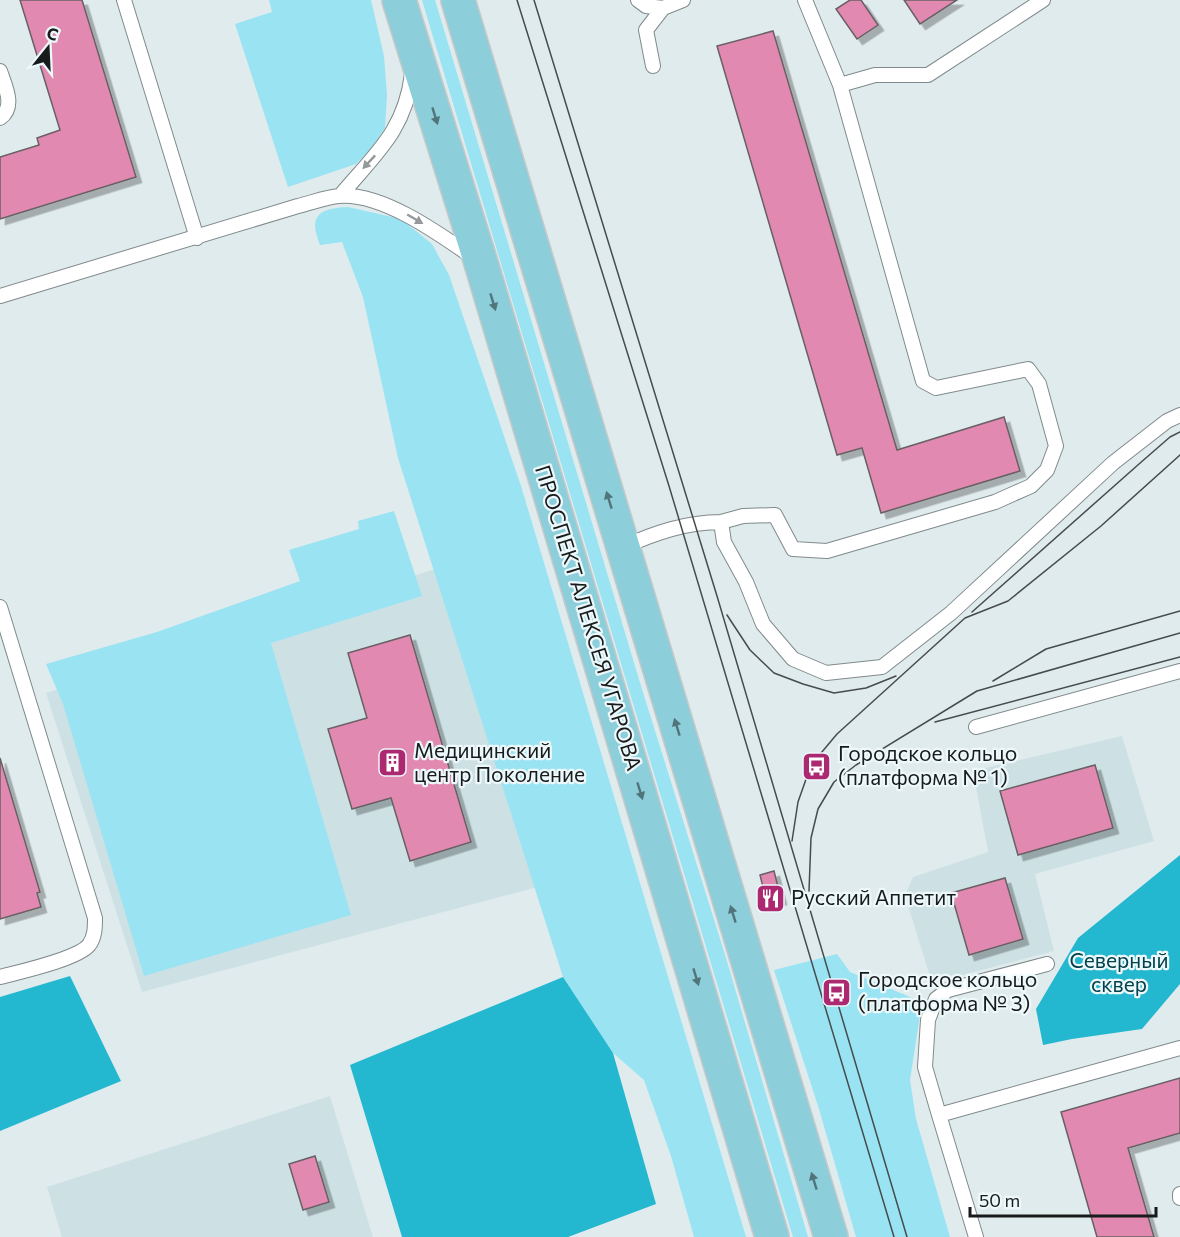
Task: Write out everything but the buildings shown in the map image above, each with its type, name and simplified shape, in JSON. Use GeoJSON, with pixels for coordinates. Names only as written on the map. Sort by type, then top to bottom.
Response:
{"type":"FeatureCollection","features":[{"type":"Feature","properties":{"kind":"main road","name":"ПРОСПЕКТ АЛЕКСЕЯ УГАРОВА"},"geometry":{"type":"LineString","coordinates":[[399,0],[481,263],[772,1237]]}},
{"type":"Feature","properties":{"kind":"main road"},"geometry":{"type":"LineString","coordinates":[[458,0],[831,1237]]}},
{"type":"Feature","properties":{"kind":"lane"},"geometry":{"type":"LineString","coordinates":[[124,0],[197,238]]}},
{"type":"Feature","properties":{"kind":"lane"},"geometry":{"type":"LineString","coordinates":[[638,0],[646,6],[663,8],[683,0]]}},
{"type":"Feature","properties":{"kind":"lane"},"geometry":{"type":"LineString","coordinates":[[623,547],[659,532],[699,522],[721,522],[775,510],[793,549],[827,551],[995,502],[1031,486],[1047,470],[1056,446],[1039,384],[1028,369],[936,388],[923,381],[840,85],[805,0]]}},
{"type":"Feature","properties":{"kind":"lane"},"geometry":{"type":"LineString","coordinates":[[840,85],[876,75],[928,75],[1043,0]]}},
{"type":"Feature","properties":{"kind":"lane"},"geometry":{"type":"LineString","coordinates":[[653,66],[646,30],[663,8]]}},
{"type":"Feature","properties":{"kind":"lane"},"geometry":{"type":"LineString","coordinates":[[340,196],[386,144],[399,121],[410,87],[415,53]]}},
{"type":"Feature","properties":{"kind":"lane"},"geometry":{"type":"LineString","coordinates":[[0,71],[9,100],[8,109],[0,118]]}},
{"type":"Feature","properties":{"kind":"lane"},"geometry":{"type":"LineString","coordinates":[[0,296],[298,206],[340,196],[370,200],[403,212],[439,233],[481,263]]}},
{"type":"Feature","properties":{"kind":"lane"},"geometry":{"type":"LineString","coordinates":[[721,522],[724,542],[746,582],[763,624],[793,659],[826,674],[882,667],[951,613],[1113,463],[1167,421],[1180,415]]}},
{"type":"Feature","properties":{"kind":"lane"},"geometry":{"type":"LineString","coordinates":[[0,607],[95,918],[93,939],[87,947],[68,957],[0,977]]}},
{"type":"Feature","properties":{"kind":"lane"},"geometry":{"type":"LineString","coordinates":[[976,727],[1180,671]]}},
{"type":"Feature","properties":{"kind":"lane"},"geometry":{"type":"LineString","coordinates":[[976,1237],[925,1066],[928,1020],[936,999],[948,990],[1047,964]]}},
{"type":"Feature","properties":{"kind":"lane"},"geometry":{"type":"LineString","coordinates":[[939,1115],[1180,1048]]}},
{"type":"Feature","properties":{"kind":"shaded area"},"geometry":{"type":"Polygon","coordinates":[[[269,0],[371,0],[384,56],[387,95],[385,128],[370,150],[356,164],[288,187],[235,24],[272,12],[269,0]]]}},
{"type":"Feature","properties":{"kind":"shaded area"},"geometry":{"type":"Polygon","coordinates":[[[422,0],[435,0],[641,686],[726,958],[808,1237],[793,1237],[422,0]]]}},
{"type":"Feature","properties":{"kind":"shaded area"},"geometry":{"type":"Polygon","coordinates":[[[348,207],[401,219],[432,244],[449,275],[521,486],[746,1237],[694,1237],[671,1156],[644,1080],[613,1053],[563,977],[398,458],[363,297],[342,242],[320,245],[317,235],[315,225],[319,215],[327,210],[348,207]]]}},
{"type":"Feature","properties":{"kind":"shaded area"},"geometry":{"type":"Polygon","coordinates":[[[394,511],[422,596],[271,643],[351,915],[144,976],[63,704],[46,664],[157,632],[300,581],[289,550],[359,529],[358,521],[394,511]]]}},
{"type":"Feature","properties":{"kind":"shaded area"},"geometry":{"type":"Polygon","coordinates":[[[451,564],[549,884],[142,992],[46,693],[451,564]]]}},
{"type":"Feature","properties":{"kind":"shaded area"},"geometry":{"type":"Polygon","coordinates":[[[1122,736],[1154,841],[1035,874],[1054,951],[932,983],[905,896],[913,877],[988,852],[973,771],[1122,736]]]}},
{"type":"Feature","properties":{"kind":"shaded area"},"geometry":{"type":"Polygon","coordinates":[[[837,954],[850,972],[922,1002],[910,1080],[916,1119],[950,1237],[856,1237],[819,1109],[774,970],[837,954]]]}},
{"type":"Feature","properties":{"kind":"shaded area"},"geometry":{"type":"Polygon","coordinates":[[[330,1096],[373,1237],[62,1237],[47,1187],[330,1096]]]}},
{"type":"Feature","properties":{"kind":"green space","name":"Северный сквер"},"geometry":{"type":"Polygon","coordinates":[[[1180,855],[1180,984],[1142,1029],[1043,1045],[1036,1009],[1078,938],[1180,855]]]}},
{"type":"Feature","properties":{"kind":"green space"},"geometry":{"type":"Polygon","coordinates":[[[70,976],[121,1081],[0,1131],[0,997],[70,976]]]}},
{"type":"Feature","properties":{"kind":"green space"},"geometry":{"type":"Polygon","coordinates":[[[563,977],[613,1053],[656,1204],[568,1237],[402,1237],[350,1065],[563,977]]]}},
{"type":"Feature","properties":{"kind":"tram line"},"geometry":{"type":"LineString","coordinates":[[517,0],[669,486],[894,1237]]}},
{"type":"Feature","properties":{"kind":"tram line"},"geometry":{"type":"LineString","coordinates":[[534,0],[717,596],[907,1237]]}},
{"type":"Feature","properties":{"kind":"tram line"},"geometry":{"type":"LineString","coordinates":[[972,612],[1170,437],[1180,432]]}},
{"type":"Feature","properties":{"kind":"tram line"},"geometry":{"type":"LineString","coordinates":[[792,841],[798,802],[811,765],[837,734],[965,618],[1008,601],[1101,526],[1180,455]]}},
{"type":"Feature","properties":{"kind":"tram line"},"geometry":{"type":"LineString","coordinates":[[993,681],[1046,649],[1180,611]]}},
{"type":"Feature","properties":{"kind":"tram line"},"geometry":{"type":"LineString","coordinates":[[727,615],[750,650],[774,673],[803,684],[834,693],[866,688],[896,676]]}},
{"type":"Feature","properties":{"kind":"tram line"},"geometry":{"type":"LineString","coordinates":[[809,891],[811,838],[818,809],[834,782],[856,765],[977,691],[1180,633]]}},
{"type":"Feature","properties":{"kind":"tram line"},"geometry":{"type":"LineString","coordinates":[[935,722],[1180,657]]}},
{"type":"Feature","properties":{"kind":"place","name":"Медицинский центр Поколение"},"geometry":{"type":"Point","coordinates":[393,763]}},
{"type":"Feature","properties":{"kind":"place","name":"Городское кольцо (платформа № 1)"},"geometry":{"type":"Point","coordinates":[817,766]}},
{"type":"Feature","properties":{"kind":"place","name":"Русский Аппетит"},"geometry":{"type":"Point","coordinates":[770,898]}},
{"type":"Feature","properties":{"kind":"place","name":"Городское кольцо (платформа № 3)"},"geometry":{"type":"Point","coordinates":[837,992]}}]}
